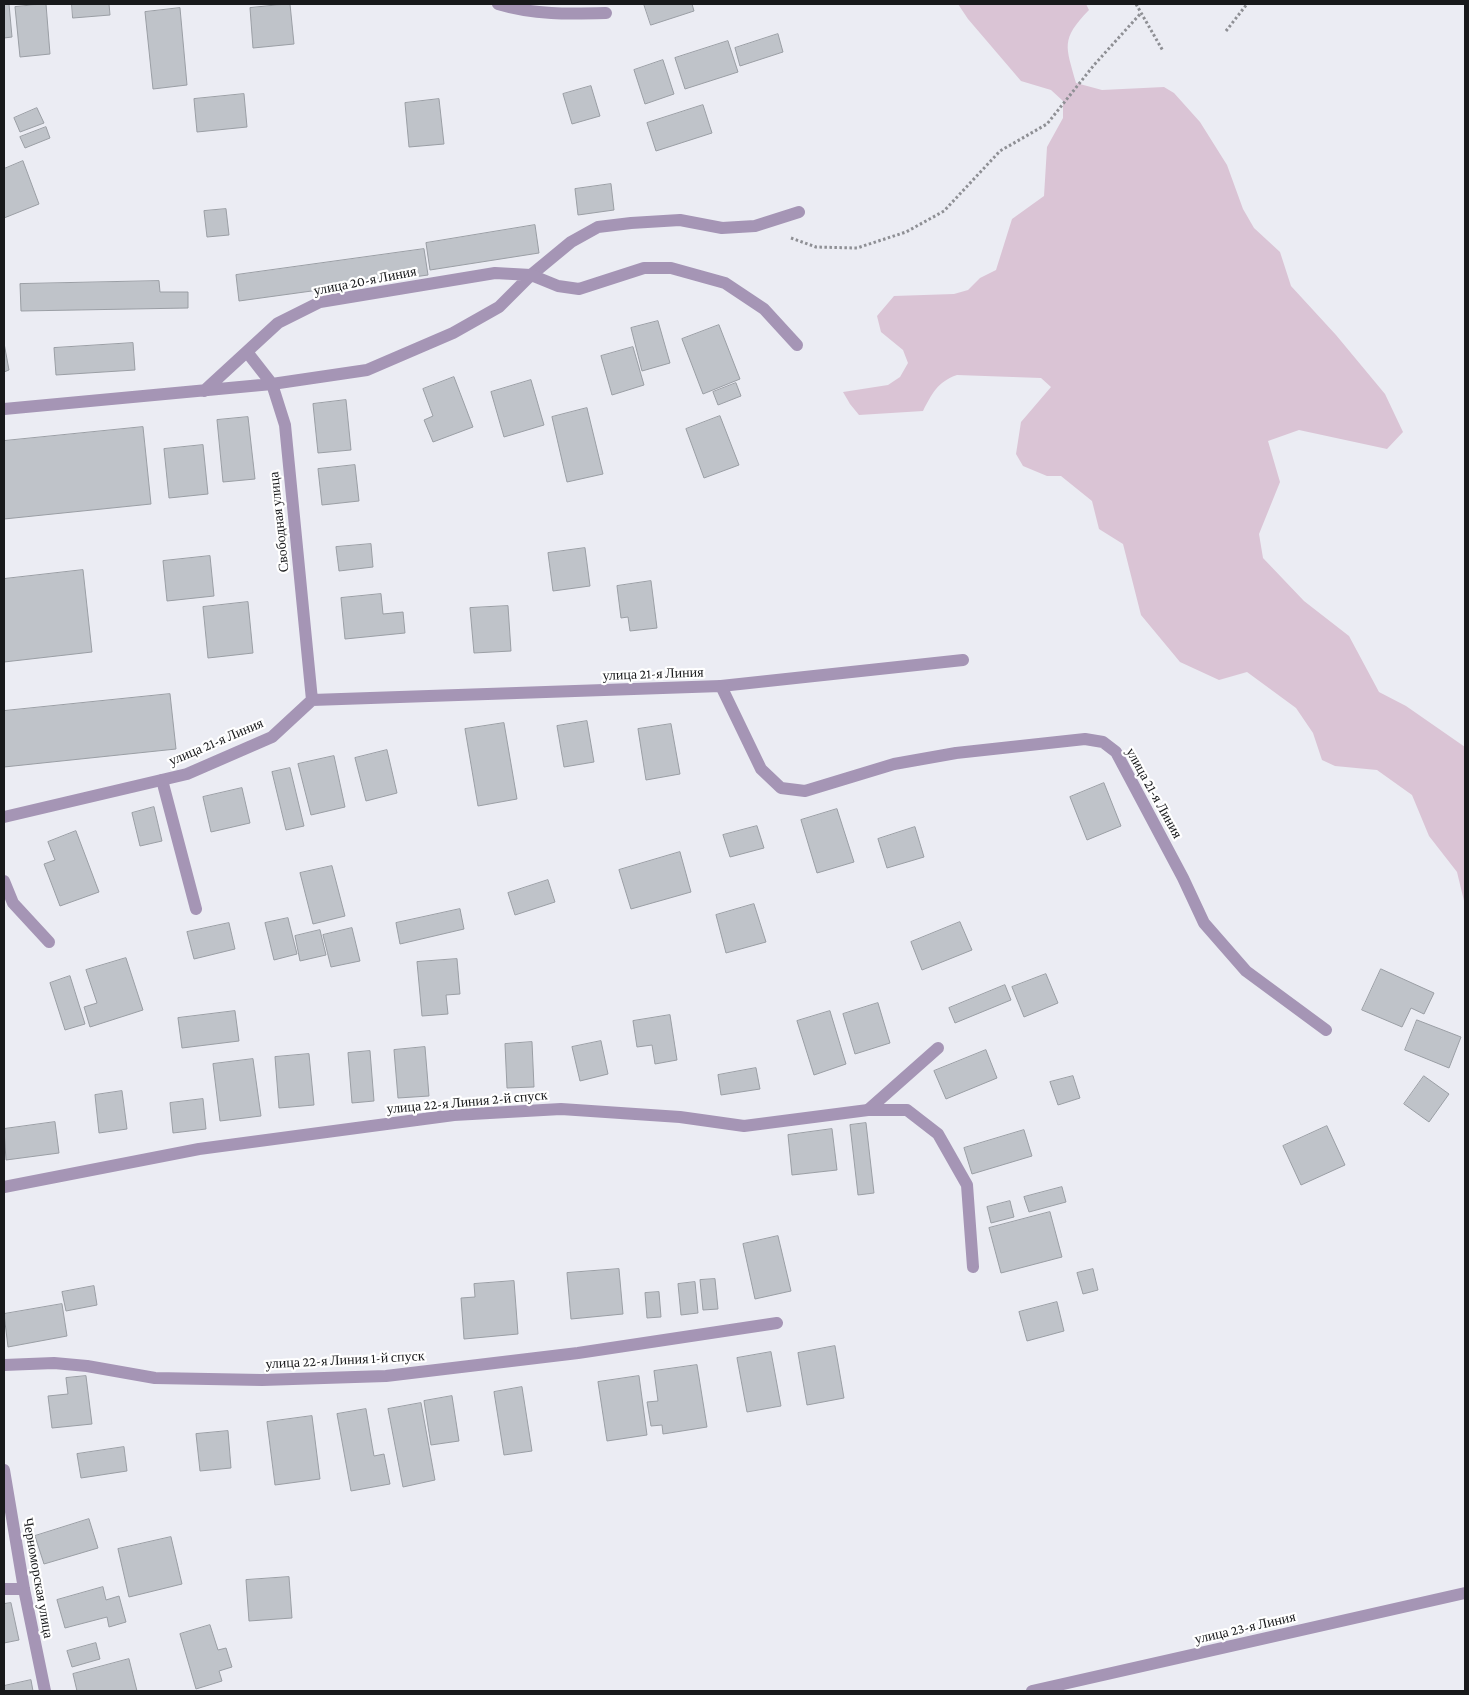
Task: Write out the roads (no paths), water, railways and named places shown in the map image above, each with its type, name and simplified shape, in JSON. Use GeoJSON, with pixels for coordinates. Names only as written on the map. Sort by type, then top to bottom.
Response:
{"type":"FeatureCollection","features":[{"type":"Feature","properties":{"kind":"street"},"geometry":{"type":"LineString","coordinates":[[498,4],[553,14],[606,13]]}},
{"type":"Feature","properties":{"kind":"street"},"geometry":{"type":"LineString","coordinates":[[4,409],[272,384],[367,370],[453,334],[499,307],[531,275],[571,242],[598,227],[680,220],[722,228],[756,226],[799,212]]}},
{"type":"Feature","properties":{"kind":"street","name":"улица 20-я Линия"},"geometry":{"type":"LineString","coordinates":[[204,391],[278,323],[320,302],[495,273],[531,275],[558,286],[579,289],[644,268],[671,268],[725,283],[764,309],[797,345]]}},
{"type":"Feature","properties":{"kind":"street","name":"Свободная улица"},"geometry":{"type":"LineString","coordinates":[[247,352],[272,384],[285,426],[312,700]]}},
{"type":"Feature","properties":{"kind":"street"},"geometry":{"type":"LineString","coordinates":[[721,686],[963,660]]}},
{"type":"Feature","properties":{"kind":"street","name":"улица 21-я Линия"},"geometry":{"type":"LineString","coordinates":[[4,817],[187,774],[272,737],[312,700],[721,686],[761,769],[781,788],[805,791],[894,764],[956,753],[1085,739],[1104,742],[1116,752],[1183,878],[1204,923],[1246,971],[1326,1030]]}},
{"type":"Feature","properties":{"kind":"street"},"geometry":{"type":"LineString","coordinates":[[162,780],[196,909]]}},
{"type":"Feature","properties":{"kind":"street"},"geometry":{"type":"LineString","coordinates":[[4,881],[13,903],[49,942]]}},
{"type":"Feature","properties":{"kind":"street"},"geometry":{"type":"LineString","coordinates":[[868,1110],[938,1048]]}},
{"type":"Feature","properties":{"kind":"street","name":"улица 22-я Линия 2-й спуск"},"geometry":{"type":"LineString","coordinates":[[4,1187],[200,1149],[454,1115],[561,1109],[680,1117],[744,1126],[868,1110],[907,1110],[938,1134],[967,1185],[973,1267]]}},
{"type":"Feature","properties":{"kind":"street","name":"улица 22-я Линия 1-й спуск"},"geometry":{"type":"LineString","coordinates":[[4,1366],[54,1363],[87,1366],[155,1378],[262,1380],[386,1376],[578,1353],[777,1323]]}},
{"type":"Feature","properties":{"kind":"street","name":"Черноморская улица"},"geometry":{"type":"LineString","coordinates":[[4,1470],[24,1589],[45,1691]]}},
{"type":"Feature","properties":{"kind":"street"},"geometry":{"type":"LineString","coordinates":[[4,1590],[24,1589]]}},
{"type":"Feature","properties":{"kind":"street","name":"улица 23-я Линия"},"geometry":{"type":"LineString","coordinates":[[1032,1691],[1465,1593]]}}]}
